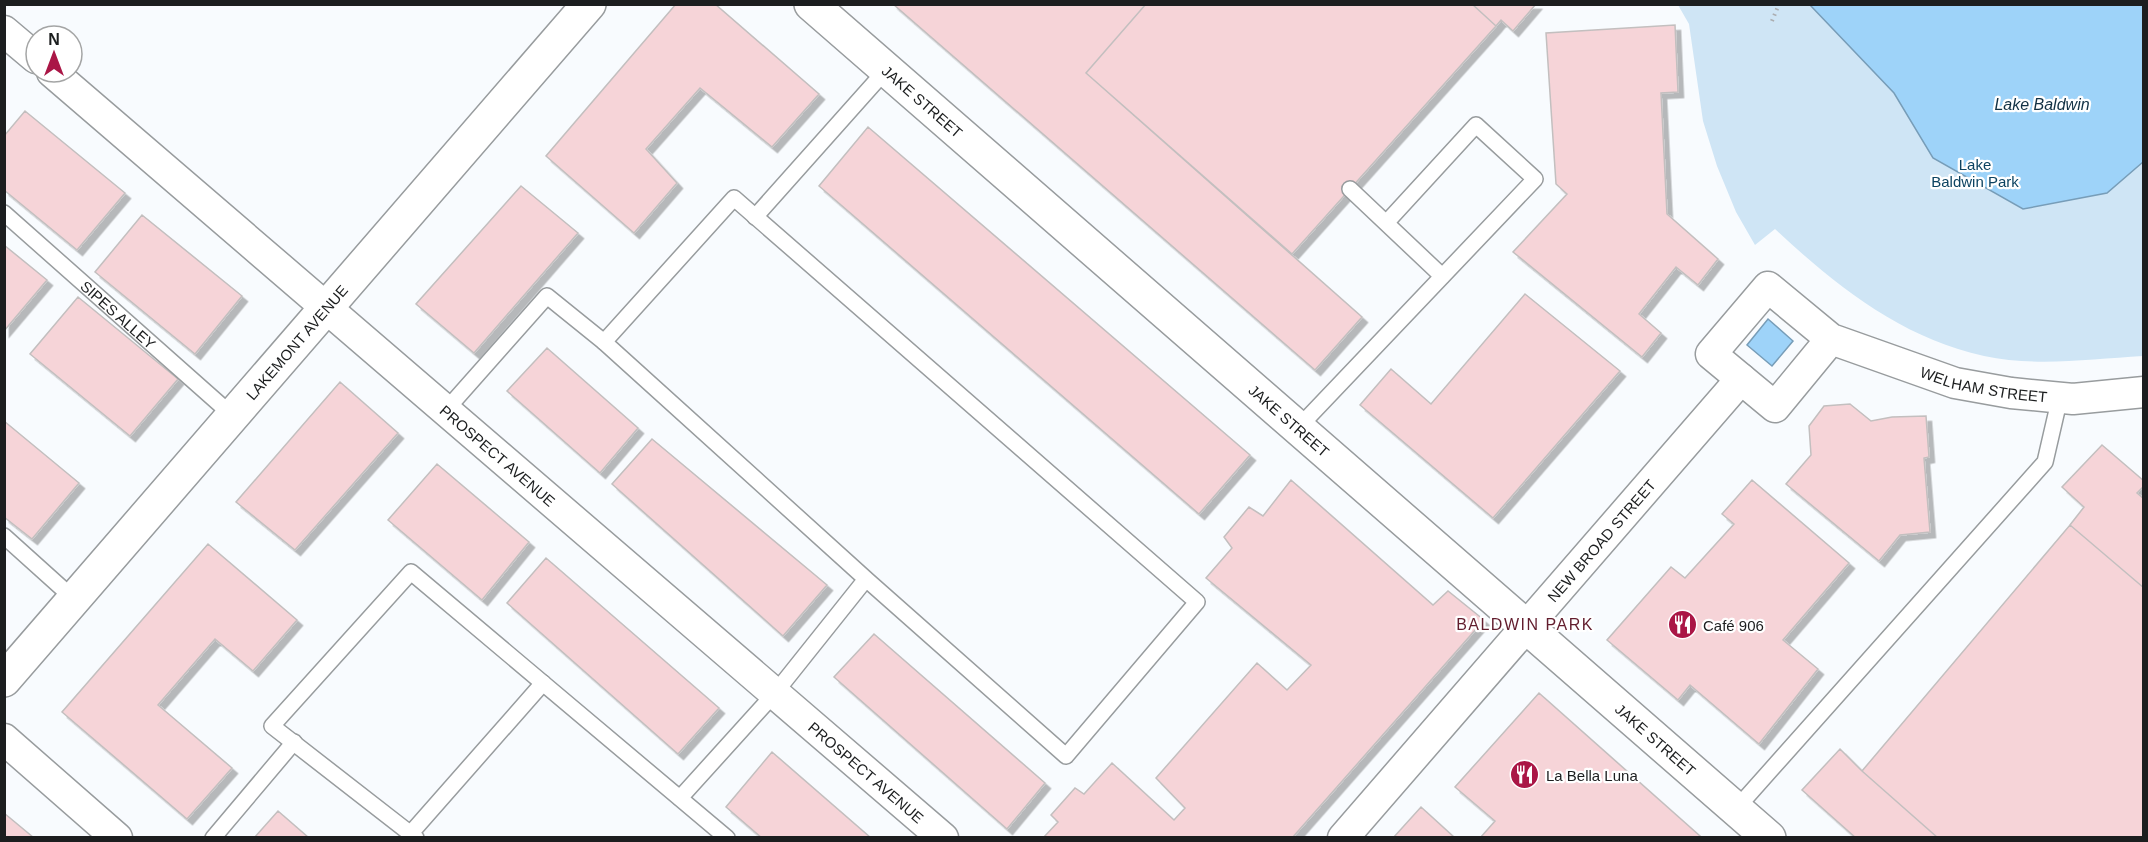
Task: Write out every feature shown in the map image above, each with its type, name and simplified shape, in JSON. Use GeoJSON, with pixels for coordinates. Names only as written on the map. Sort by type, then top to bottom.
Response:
{"type":"FeatureCollection","features":[{"type":"Feature","properties":{"kind":"street","name":"LAKEMONT AVENUE"},"geometry":{"type":"LineString","coordinates":[[4,680],[589,4]]}},
{"type":"Feature","properties":{"kind":"street","name":"JAKE STREET"},"geometry":{"type":"LineString","coordinates":[[811,4],[1769,837]]}},
{"type":"Feature","properties":{"kind":"street"},"geometry":{"type":"LineString","coordinates":[[4,31],[24,48]]}},
{"type":"Feature","properties":{"kind":"street","name":"PROSPECT AVENUE"},"geometry":{"type":"LineString","coordinates":[[66,84],[943,837]]}},
{"type":"Feature","properties":{"kind":"street"},"geometry":{"type":"LineString","coordinates":[[1768,286],[1831,339],[1775,407],[1711,354],[1768,286]]}},
{"type":"Feature","properties":{"kind":"street","name":"WELHAM STREET"},"geometry":{"type":"LineString","coordinates":[[1831,339],[1955,383],[2010,393],[2073,399],[2144,392]]}},
{"type":"Feature","properties":{"kind":"street","name":"NEW BROAD STREET"},"geometry":{"type":"LineString","coordinates":[[1343,837],[1528,628],[1741,379]]}},
{"type":"Feature","properties":{"kind":"street"},"geometry":{"type":"LineString","coordinates":[[4,739],[117,837]]}},
{"type":"Feature","properties":{"kind":"lane"},"geometry":{"type":"LineString","coordinates":[[755,217],[886,70]]}},
{"type":"Feature","properties":{"kind":"lane"},"geometry":{"type":"LineString","coordinates":[[1298,428],[1535,179],[1476,125],[1387,222]]}},
{"type":"Feature","properties":{"kind":"lane"},"geometry":{"type":"LineString","coordinates":[[1350,189],[1442,276]]}},
{"type":"Feature","properties":{"kind":"lane"},"geometry":{"type":"LineString","coordinates":[[446,410],[548,296],[604,342],[1066,756],[1197,602],[734,198],[604,342]]}},
{"type":"Feature","properties":{"kind":"lane","name":"SIPES ALLEY"},"geometry":{"type":"LineString","coordinates":[[4,213],[233,416]]}},
{"type":"Feature","properties":{"kind":"lane"},"geometry":{"type":"LineString","coordinates":[[1736,809],[2045,462],[2060,397]]}},
{"type":"Feature","properties":{"kind":"lane"},"geometry":{"type":"LineString","coordinates":[[4,536],[74,599]]}},
{"type":"Feature","properties":{"kind":"lane"},"geometry":{"type":"LineString","coordinates":[[543,683],[413,835],[272,726],[411,572],[727,837]]}},
{"type":"Feature","properties":{"kind":"lane"},"geometry":{"type":"LineString","coordinates":[[680,798],[775,693],[866,579]]}},
{"type":"Feature","properties":{"kind":"lane"},"geometry":{"type":"LineString","coordinates":[[213,837],[294,742]]}},
{"type":"Feature","properties":{"kind":"path"},"geometry":{"type":"LineString","coordinates":[[1772,21],[1779,4]]}},
{"type":"Feature","properties":{"kind":"green space","name":"Lake Baldwin Park"},"geometry":{"type":"Polygon","coordinates":[[[1678,5],[2143,5],[2143,356],[2043,362],[2003,359],[1954,348],[1897,323],[1871,307],[1821,270],[1775,229],[1755,245],[1736,212],[1717,166],[1703,121],[1689,24],[1678,5]]]}},
{"type":"Feature","properties":{"kind":"water","name":"Lake Baldwin"},"geometry":{"type":"Polygon","coordinates":[[[1810,5],[2143,5],[2143,162],[2107,193],[2023,209],[1933,158],[1894,93],[1810,5]]]}},
{"type":"Feature","properties":{"kind":"water"},"geometry":{"type":"Polygon","coordinates":[[[1768,319],[1793,341],[1772,366],[1747,345],[1768,319]]]}},
{"type":"Feature","properties":{"kind":"building"},"geometry":{"type":"Polygon","coordinates":[[[676,4],[715,4],[819,94],[772,147],[700,88],[646,149],[677,183],[634,233],[546,156],[676,4]]]}},
{"type":"Feature","properties":{"kind":"building"},"geometry":{"type":"Polygon","coordinates":[[[893,4],[1146,4],[1086,73],[1362,317],[1315,370],[893,4]]]}},
{"type":"Feature","properties":{"kind":"building"},"geometry":{"type":"Polygon","coordinates":[[[893,4],[1146,4],[1086,73],[1362,317],[1315,370],[893,4]]]}},
{"type":"Feature","properties":{"kind":"building"},"geometry":{"type":"Polygon","coordinates":[[[1146,4],[1472,4],[1496,26],[1292,254],[1086,73],[1146,4]]]}},
{"type":"Feature","properties":{"kind":"building"},"geometry":{"type":"Polygon","coordinates":[[[1472,4],[1536,4],[1513,31],[1501,20],[1496,26],[1472,4]]]}},
{"type":"Feature","properties":{"kind":"building"},"geometry":{"type":"Polygon","coordinates":[[[1472,4],[1536,4],[1513,31],[1501,20],[1496,26],[1472,4]]]}},
{"type":"Feature","properties":{"kind":"building"},"geometry":{"type":"Polygon","coordinates":[[[1675,25],[1678,92],[1661,93],[1667,214],[1718,259],[1698,285],[1676,267],[1639,314],[1661,333],[1642,357],[1513,252],[1567,194],[1556,184],[1546,33],[1675,25]]]}},
{"type":"Feature","properties":{"kind":"building"},"geometry":{"type":"Polygon","coordinates":[[[25,111],[125,193],[77,250],[4,190],[4,136],[25,111]]]}},
{"type":"Feature","properties":{"kind":"building"},"geometry":{"type":"Polygon","coordinates":[[[868,127],[1250,455],[1199,514],[819,186],[868,127]]]}},
{"type":"Feature","properties":{"kind":"building"},"geometry":{"type":"Polygon","coordinates":[[[521,186],[578,233],[474,353],[416,304],[521,186]]]}},
{"type":"Feature","properties":{"kind":"building"},"geometry":{"type":"Polygon","coordinates":[[[142,215],[242,296],[195,354],[95,272],[142,215]]]}},
{"type":"Feature","properties":{"kind":"building"},"geometry":{"type":"Polygon","coordinates":[[[4,245],[47,280],[4,331],[4,245]]]}},
{"type":"Feature","properties":{"kind":"building"},"geometry":{"type":"Polygon","coordinates":[[[1525,294],[1620,371],[1493,518],[1360,405],[1391,369],[1431,404],[1525,294]]]}},
{"type":"Feature","properties":{"kind":"building"},"geometry":{"type":"Polygon","coordinates":[[[78,297],[178,379],[130,436],[30,354],[78,297]]]}},
{"type":"Feature","properties":{"kind":"building"},"geometry":{"type":"Polygon","coordinates":[[[547,348],[638,428],[600,473],[507,391],[547,348]]]}},
{"type":"Feature","properties":{"kind":"building"},"geometry":{"type":"Polygon","coordinates":[[[340,382],[398,433],[295,550],[236,502],[340,382]]]}},
{"type":"Feature","properties":{"kind":"building"},"geometry":{"type":"Polygon","coordinates":[[[1850,404],[1871,421],[1892,417],[1926,416],[1929,457],[1924,458],[1930,532],[1900,535],[1879,561],[1786,484],[1811,455],[1809,426],[1824,406],[1850,404]]]}},
{"type":"Feature","properties":{"kind":"building"},"geometry":{"type":"Polygon","coordinates":[[[4,421],[79,483],[32,539],[4,517],[4,421]]]}},
{"type":"Feature","properties":{"kind":"building"},"geometry":{"type":"Polygon","coordinates":[[[652,439],[827,585],[783,636],[612,484],[652,439]]]}},
{"type":"Feature","properties":{"kind":"building"},"geometry":{"type":"Polygon","coordinates":[[[2102,445],[2144,481],[2144,486],[2137,493],[2144,499],[2144,588],[2070,525],[2084,507],[2062,487],[2102,445]]]}},
{"type":"Feature","properties":{"kind":"building"},"geometry":{"type":"Polygon","coordinates":[[[437,464],[529,542],[482,600],[388,520],[437,464]]]}},
{"type":"Feature","properties":{"kind":"building"},"geometry":{"type":"Polygon","coordinates":[[[1291,480],[1433,605],[1448,591],[1484,620],[1292,838],[1043,838],[1058,822],[1051,815],[1075,788],[1084,794],[1112,763],[1174,820],[1185,808],[1156,778],[1257,663],[1287,690],[1311,665],[1206,578],[1232,548],[1224,537],[1249,507],[1263,516],[1291,480]]]}},
{"type":"Feature","properties":{"kind":"building"},"geometry":{"type":"Polygon","coordinates":[[[1752,480],[1849,563],[1783,640],[1818,669],[1759,744],[1690,685],[1678,700],[1607,640],[1671,567],[1685,578],[1734,524],[1722,514],[1752,480]]]}},
{"type":"Feature","properties":{"kind":"building"},"geometry":{"type":"Polygon","coordinates":[[[2070,525],[2144,588],[2144,838],[1938,838],[1862,771],[2070,525]]]}},
{"type":"Feature","properties":{"kind":"building"},"geometry":{"type":"Polygon","coordinates":[[[208,544],[297,620],[253,671],[215,639],[158,705],[232,768],[187,819],[62,712],[208,544]]]}},
{"type":"Feature","properties":{"kind":"building"},"geometry":{"type":"Polygon","coordinates":[[[546,558],[719,708],[678,754],[507,603],[546,558]]]}},
{"type":"Feature","properties":{"kind":"building"},"geometry":{"type":"Polygon","coordinates":[[[874,634],[1045,783],[1007,829],[834,677],[874,634]]]}},
{"type":"Feature","properties":{"kind":"building"},"geometry":{"type":"Polygon","coordinates":[[[1539,693],[1700,836],[1698,838],[1480,838],[1495,821],[1455,787],[1539,693]]]}},
{"type":"Feature","properties":{"kind":"building"},"geometry":{"type":"Polygon","coordinates":[[[1840,749],[1938,838],[1856,838],[1802,790],[1840,749]]]}},
{"type":"Feature","properties":{"kind":"building"},"geometry":{"type":"Polygon","coordinates":[[[772,752],[871,838],[762,838],[726,807],[772,752]]]}},
{"type":"Feature","properties":{"kind":"building"},"geometry":{"type":"Polygon","coordinates":[[[1421,807],[1455,838],[1393,838],[1421,807]]]}},
{"type":"Feature","properties":{"kind":"building"},"geometry":{"type":"Polygon","coordinates":[[[278,811],[309,838],[254,838],[278,811]]]}},
{"type":"Feature","properties":{"kind":"building"},"geometry":{"type":"Polygon","coordinates":[[[4,813],[34,838],[4,838],[4,813]]]}},
{"type":"Feature","properties":{"kind":"place","name":"Café 906"},"geometry":{"type":"Point","coordinates":[1682,625]}},
{"type":"Feature","properties":{"kind":"place","name":"La Bella Luna"},"geometry":{"type":"Point","coordinates":[1525,775]}},
{"type":"Feature","properties":{"kind":"district","name":"BALDWIN PARK"},"geometry":{"type":"Point","coordinates":[1525,624]}}]}
